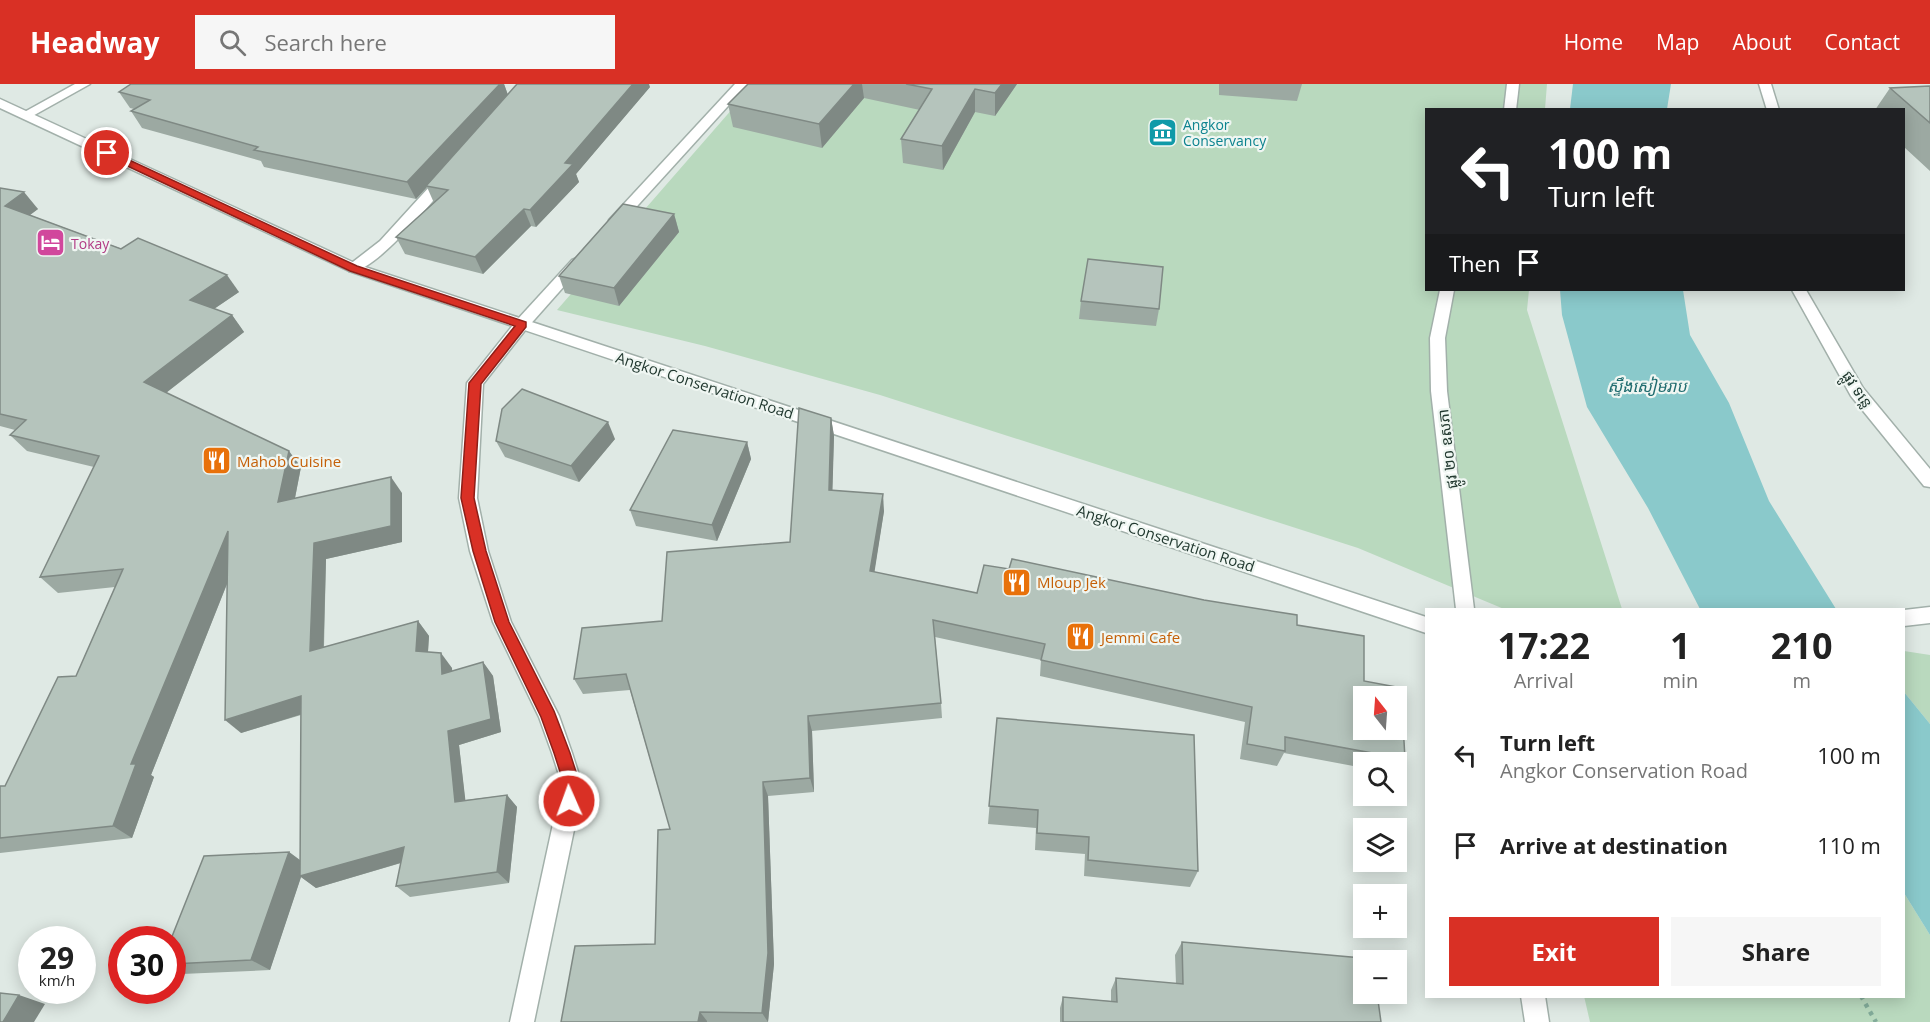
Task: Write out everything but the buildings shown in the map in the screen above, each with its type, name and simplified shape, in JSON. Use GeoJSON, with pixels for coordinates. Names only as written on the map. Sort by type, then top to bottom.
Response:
{"type":"FeatureCollection","features":[{"type":"Feature","properties":{"kind":"street"},"geometry":{"type":"LineString","coordinates":[[25,115],[84,84]]}},
{"type":"Feature","properties":{"kind":"street"},"geometry":{"type":"LineString","coordinates":[[608,230],[742,84]]}},
{"type":"Feature","properties":{"kind":"street"},"geometry":{"type":"LineString","coordinates":[[1510,108],[1513,84]]}},
{"type":"Feature","properties":{"kind":"street"},"geometry":{"type":"LineString","coordinates":[[1765,84],[1772,108]]}},
{"type":"Feature","properties":{"kind":"street","name":"Angkor Conservation Road"},"geometry":{"type":"LineString","coordinates":[[0,103],[354,268],[1425,625]]}},
{"type":"Feature","properties":{"kind":"street"},"geometry":{"type":"LineString","coordinates":[[354,268],[385,244],[455,167]]}},
{"type":"Feature","properties":{"kind":"street"},"geometry":{"type":"LineString","coordinates":[[522,1022],[569,801],[570,778],[549,716],[502,622],[480,551],[468,498],[475,383],[522,324],[585,255]]}},
{"type":"Feature","properties":{"kind":"street","name":"ផ្លូវ ២០ ឧសភា"},"geometry":{"type":"LineString","coordinates":[[1447,291],[1437,341],[1465,608]]}},
{"type":"Feature","properties":{"kind":"street","name":"ផ្លូវ ទន្លេ"},"geometry":{"type":"LineString","coordinates":[[1800,291],[1857,392],[1930,481]]}},
{"type":"Feature","properties":{"kind":"street"},"geometry":{"type":"LineString","coordinates":[[1905,618],[1927,615]]}},
{"type":"Feature","properties":{"kind":"street"},"geometry":{"type":"LineString","coordinates":[[1533,998],[1537,1022]]}},
{"type":"Feature","properties":{"kind":"path"},"geometry":{"type":"LineString","coordinates":[[1862,998],[1876,1022]]}},
{"type":"Feature","properties":{"kind":"green space"},"geometry":{"type":"Polygon","coordinates":[[[754,84],[1547,84],[1545,108],[1425,108],[1425,291],[1529,291],[1527,310],[1622,608],[1502,608],[1358,548],[880,395],[705,346],[557,310],[754,84]]]}},
{"type":"Feature","properties":{"kind":"green space"},"geometry":{"type":"Polygon","coordinates":[[[1905,651],[1930,655],[1930,724],[1905,693],[1905,651]]]}},
{"type":"Feature","properties":{"kind":"green space"},"geometry":{"type":"Polygon","coordinates":[[[1905,895],[1930,935],[1930,1022],[1590,1022],[1584,998],[1905,998],[1905,895]]]}},
{"type":"Feature","properties":{"kind":"water"},"geometry":{"type":"Polygon","coordinates":[[[1573,84],[1671,84],[1667,108],[1570,108],[1573,84]]]}},
{"type":"Feature","properties":{"kind":"water","name":"ស្ទឹងសៀមរាប"},"geometry":{"type":"Polygon","coordinates":[[[1560,291],[1683,291],[1690,335],[1729,403],[1769,501],[1835,608],[1699,608],[1648,508],[1587,407],[1562,315],[1560,291]]]}},
{"type":"Feature","properties":{"kind":"water"},"geometry":{"type":"Polygon","coordinates":[[[1905,693],[1930,724],[1930,935],[1905,895],[1905,693]]]}},
{"type":"Feature","properties":{"kind":"place","name":"Angkor Conservancy"},"geometry":{"type":"Point","coordinates":[1162,132]}},
{"type":"Feature","properties":{"kind":"place","name":"Tokay"},"geometry":{"type":"Point","coordinates":[50,243]}},
{"type":"Feature","properties":{"kind":"place","name":"Mahob Cuisine"},"geometry":{"type":"Point","coordinates":[216,461]}},
{"type":"Feature","properties":{"kind":"place","name":"Mloup Jek"},"geometry":{"type":"Point","coordinates":[1016,582]}},
{"type":"Feature","properties":{"kind":"place","name":"Jemmi Cafe"},"geometry":{"type":"Point","coordinates":[1080,637]}},
{"type":"Feature","properties":{"kind":"route"},"geometry":{"type":"LineString","coordinates":[[107,153],[354,268],[522,324],[475,383],[468,498],[480,551],[502,622],[549,716],[562,753],[570,778],[569,801]]}}]}
